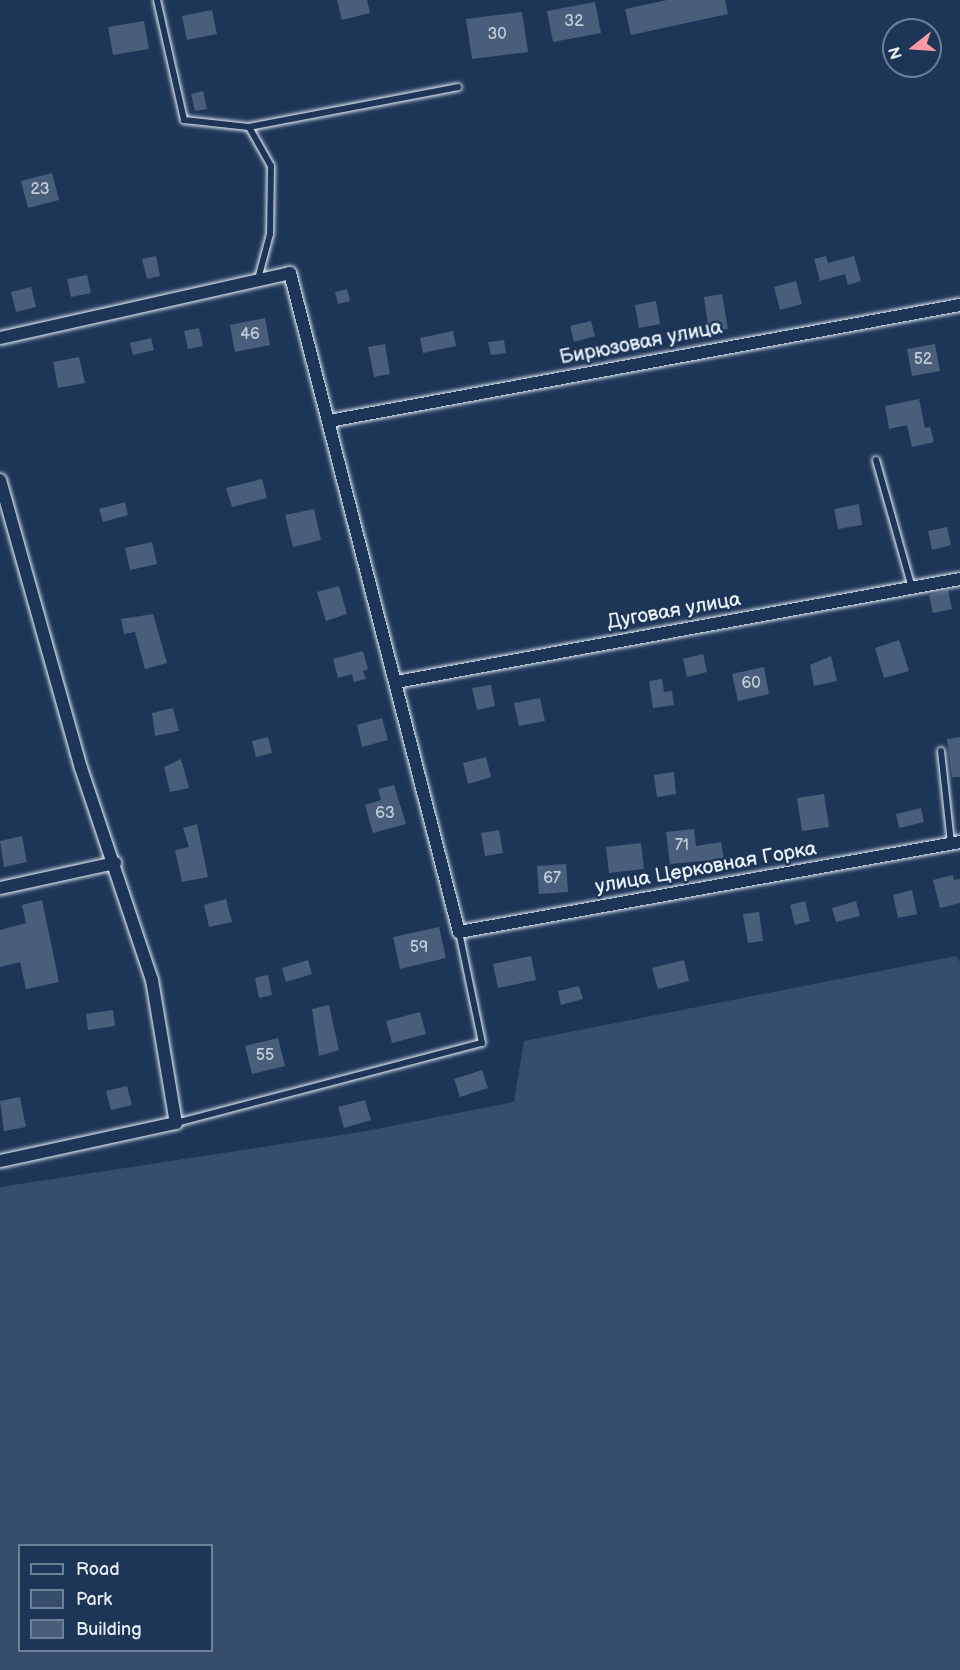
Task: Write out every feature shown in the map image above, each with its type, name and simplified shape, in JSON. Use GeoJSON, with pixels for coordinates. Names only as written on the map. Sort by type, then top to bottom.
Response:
{"type":"FeatureCollection","features":[{"type":"Feature","properties":{"kind":"street"},"geometry":{"type":"LineString","coordinates":[[0,338],[290,273],[459,932]]}},
{"type":"Feature","properties":{"kind":"street","name":"Бирюзовая улица"},"geometry":{"type":"LineString","coordinates":[[328,421],[960,305]]}},
{"type":"Feature","properties":{"kind":"street"},"geometry":{"type":"LineString","coordinates":[[0,480],[81,768],[115,863],[152,980],[176,1123],[0,1161]]}},
{"type":"Feature","properties":{"kind":"street","name":"Дуговая улица"},"geometry":{"type":"LineString","coordinates":[[396,682],[960,579]]}},
{"type":"Feature","properties":{"kind":"street","name":"улица Церковная Горка"},"geometry":{"type":"LineString","coordinates":[[459,932],[956,842]]}},
{"type":"Feature","properties":{"kind":"street"},"geometry":{"type":"LineString","coordinates":[[0,888],[115,863]]}},
{"type":"Feature","properties":{"kind":"lane"},"geometry":{"type":"LineString","coordinates":[[156,0],[184,120],[249,127],[458,87]]}},
{"type":"Feature","properties":{"kind":"lane"},"geometry":{"type":"LineString","coordinates":[[249,127],[271,166],[270,234],[258,279]]}},
{"type":"Feature","properties":{"kind":"lane"},"geometry":{"type":"LineString","coordinates":[[876,460],[912,588]]}},
{"type":"Feature","properties":{"kind":"lane"},"geometry":{"type":"LineString","coordinates":[[940,751],[956,842]]}},
{"type":"Feature","properties":{"kind":"lane"},"geometry":{"type":"LineString","coordinates":[[176,1123],[482,1043],[459,932]]}},
{"type":"Feature","properties":{"kind":"green space"},"geometry":{"type":"Polygon","coordinates":[[[956,956],[960,962],[960,1670],[0,1670],[0,1187],[361,1132],[514,1102],[524,1041],[956,956]]]}},
{"type":"Feature","properties":{"kind":"building"},"geometry":{"type":"Polygon","coordinates":[[[337,0],[367,0],[370,13],[342,20],[337,0]]]}},
{"type":"Feature","properties":{"kind":"building"},"geometry":{"type":"Polygon","coordinates":[[[667,0],[725,0],[728,14],[631,35],[625,9],[667,0]]]}},
{"type":"Feature","properties":{"kind":"building"},"geometry":{"type":"Polygon","coordinates":[[[595,2],[601,33],[553,42],[547,11],[595,2]]]}},
{"type":"Feature","properties":{"kind":"building"},"geometry":{"type":"Polygon","coordinates":[[[212,10],[217,34],[187,40],[182,16],[212,10]]]}},
{"type":"Feature","properties":{"kind":"building"},"geometry":{"type":"Polygon","coordinates":[[[522,12],[528,52],[472,59],[466,19],[522,12]]]}},
{"type":"Feature","properties":{"kind":"building"},"geometry":{"type":"Polygon","coordinates":[[[144,21],[149,49],[113,55],[108,27],[144,21]]]}},
{"type":"Feature","properties":{"kind":"building"},"geometry":{"type":"Polygon","coordinates":[[[203,91],[207,109],[195,111],[191,94],[203,91]]]}},
{"type":"Feature","properties":{"kind":"building"},"geometry":{"type":"Polygon","coordinates":[[[52,173],[59,200],[28,208],[21,181],[52,173]]]}},
{"type":"Feature","properties":{"kind":"building"},"geometry":{"type":"Polygon","coordinates":[[[156,256],[160,276],[147,279],[142,259],[156,256]]]}},
{"type":"Feature","properties":{"kind":"building"},"geometry":{"type":"Polygon","coordinates":[[[826,256],[828,263],[854,256],[861,281],[848,285],[845,274],[820,281],[814,259],[826,256]]]}},
{"type":"Feature","properties":{"kind":"building"},"geometry":{"type":"Polygon","coordinates":[[[87,275],[91,293],[71,297],[67,279],[87,275]]]}},
{"type":"Feature","properties":{"kind":"building"},"geometry":{"type":"Polygon","coordinates":[[[796,281],[802,304],[780,310],[774,287],[796,281]]]}},
{"type":"Feature","properties":{"kind":"building"},"geometry":{"type":"Polygon","coordinates":[[[31,287],[36,307],[16,312],[11,292],[31,287]]]}},
{"type":"Feature","properties":{"kind":"building"},"geometry":{"type":"Polygon","coordinates":[[[347,289],[350,301],[338,304],[335,292],[347,289]]]}},
{"type":"Feature","properties":{"kind":"building"},"geometry":{"type":"Polygon","coordinates":[[[722,294],[728,329],[709,332],[704,297],[722,294]]]}},
{"type":"Feature","properties":{"kind":"building"},"geometry":{"type":"Polygon","coordinates":[[[656,301],[660,324],[639,328],[635,305],[656,301]]]}},
{"type":"Feature","properties":{"kind":"building"},"geometry":{"type":"Polygon","coordinates":[[[265,318],[270,345],[235,352],[230,325],[265,318]]]}},
{"type":"Feature","properties":{"kind":"building"},"geometry":{"type":"Polygon","coordinates":[[[591,321],[595,336],[574,342],[570,326],[591,321]]]}},
{"type":"Feature","properties":{"kind":"building"},"geometry":{"type":"Polygon","coordinates":[[[199,328],[203,346],[188,349],[184,331],[199,328]]]}},
{"type":"Feature","properties":{"kind":"building"},"geometry":{"type":"Polygon","coordinates":[[[453,331],[456,346],[423,353],[420,338],[453,331]]]}},
{"type":"Feature","properties":{"kind":"building"},"geometry":{"type":"Polygon","coordinates":[[[151,338],[154,350],[133,355],[130,343],[151,338]]]}},
{"type":"Feature","properties":{"kind":"building"},"geometry":{"type":"Polygon","coordinates":[[[504,340],[506,353],[491,355],[488,342],[504,340]]]}},
{"type":"Feature","properties":{"kind":"building"},"geometry":{"type":"Polygon","coordinates":[[[385,344],[390,374],[374,377],[368,347],[385,344]]]}},
{"type":"Feature","properties":{"kind":"building"},"geometry":{"type":"Polygon","coordinates":[[[935,344],[940,371],[912,376],[907,349],[935,344]]]}},
{"type":"Feature","properties":{"kind":"building"},"geometry":{"type":"Polygon","coordinates":[[[79,357],[85,383],[58,388],[53,362],[79,357]]]}},
{"type":"Feature","properties":{"kind":"building"},"geometry":{"type":"Polygon","coordinates":[[[919,399],[925,428],[930,427],[934,442],[912,447],[907,425],[889,429],[885,406],[919,399]]]}},
{"type":"Feature","properties":{"kind":"building"},"geometry":{"type":"Polygon","coordinates":[[[262,479],[267,498],[232,507],[226,488],[262,479]]]}},
{"type":"Feature","properties":{"kind":"building"},"geometry":{"type":"Polygon","coordinates":[[[125,502],[128,515],[103,522],[99,509],[125,502]]]}},
{"type":"Feature","properties":{"kind":"building"},"geometry":{"type":"Polygon","coordinates":[[[859,504],[862,525],[838,529],[834,509],[859,504]]]}},
{"type":"Feature","properties":{"kind":"building"},"geometry":{"type":"Polygon","coordinates":[[[314,509],[321,540],[293,547],[285,515],[314,509]]]}},
{"type":"Feature","properties":{"kind":"building"},"geometry":{"type":"Polygon","coordinates":[[[947,527],[951,545],[932,550],[928,531],[947,527]]]}},
{"type":"Feature","properties":{"kind":"building"},"geometry":{"type":"Polygon","coordinates":[[[152,542],[157,564],[130,570],[125,548],[152,542]]]}},
{"type":"Feature","properties":{"kind":"building"},"geometry":{"type":"Polygon","coordinates":[[[339,586],[347,614],[326,621],[317,592],[339,586]]]}},
{"type":"Feature","properties":{"kind":"building"},"geometry":{"type":"Polygon","coordinates":[[[948,590],[952,609],[933,613],[929,595],[948,590]]]}},
{"type":"Feature","properties":{"kind":"building"},"geometry":{"type":"Polygon","coordinates":[[[153,614],[167,663],[145,669],[135,632],[124,634],[121,619],[153,614]]]}},
{"type":"Feature","properties":{"kind":"building"},"geometry":{"type":"Polygon","coordinates":[[[899,640],[909,671],[884,678],[875,648],[899,640]]]}},
{"type":"Feature","properties":{"kind":"building"},"geometry":{"type":"Polygon","coordinates":[[[363,651],[368,669],[363,671],[366,679],[354,682],[352,674],[338,678],[333,659],[363,651]]]}},
{"type":"Feature","properties":{"kind":"building"},"geometry":{"type":"Polygon","coordinates":[[[703,654],[707,672],[687,677],[683,659],[703,654]]]}},
{"type":"Feature","properties":{"kind":"building"},"geometry":{"type":"Polygon","coordinates":[[[831,656],[837,681],[814,686],[810,665],[831,656]]]}},
{"type":"Feature","properties":{"kind":"building"},"geometry":{"type":"Polygon","coordinates":[[[764,667],[769,694],[738,701],[732,674],[764,667]]]}},
{"type":"Feature","properties":{"kind":"building"},"geometry":{"type":"Polygon","coordinates":[[[662,679],[664,692],[672,691],[674,705],[653,708],[649,681],[662,679]]]}},
{"type":"Feature","properties":{"kind":"building"},"geometry":{"type":"Polygon","coordinates":[[[491,685],[495,706],[477,710],[472,688],[491,685]]]}},
{"type":"Feature","properties":{"kind":"building"},"geometry":{"type":"Polygon","coordinates":[[[540,698],[545,721],[519,726],[514,703],[540,698]]]}},
{"type":"Feature","properties":{"kind":"building"},"geometry":{"type":"Polygon","coordinates":[[[173,708],[179,731],[155,736],[152,713],[173,708]]]}},
{"type":"Feature","properties":{"kind":"building"},"geometry":{"type":"Polygon","coordinates":[[[382,718],[388,740],[362,747],[357,725],[382,718]]]}},
{"type":"Feature","properties":{"kind":"building"},"geometry":{"type":"Polygon","coordinates":[[[268,737],[272,753],[256,757],[252,741],[268,737]]]}},
{"type":"Feature","properties":{"kind":"building"},"geometry":{"type":"Polygon","coordinates":[[[960,737],[960,777],[952,777],[947,739],[960,737]]]}},
{"type":"Feature","properties":{"kind":"building"},"geometry":{"type":"Polygon","coordinates":[[[486,757],[491,777],[468,784],[463,763],[486,757]]]}},
{"type":"Feature","properties":{"kind":"building"},"geometry":{"type":"Polygon","coordinates":[[[181,759],[189,788],[170,792],[164,767],[181,759]]]}},
{"type":"Feature","properties":{"kind":"building"},"geometry":{"type":"Polygon","coordinates":[[[674,772],[676,794],[657,797],[654,775],[674,772]]]}},
{"type":"Feature","properties":{"kind":"building"},"geometry":{"type":"Polygon","coordinates":[[[394,785],[406,824],[373,833],[365,805],[381,800],[378,789],[394,785]]]}},
{"type":"Feature","properties":{"kind":"building"},"geometry":{"type":"Polygon","coordinates":[[[824,794],[829,827],[802,831],[797,798],[824,794]]]}},
{"type":"Feature","properties":{"kind":"building"},"geometry":{"type":"Polygon","coordinates":[[[921,808],[924,822],[899,828],[896,814],[921,808]]]}},
{"type":"Feature","properties":{"kind":"building"},"geometry":{"type":"Polygon","coordinates":[[[197,824],[208,877],[182,882],[175,850],[189,847],[183,828],[197,824]]]}},
{"type":"Feature","properties":{"kind":"building"},"geometry":{"type":"Polygon","coordinates":[[[694,829],[696,846],[721,842],[724,859],[670,864],[666,832],[694,829]]]}},
{"type":"Feature","properties":{"kind":"building"},"geometry":{"type":"Polygon","coordinates":[[[499,830],[503,853],[485,856],[481,833],[499,830]]]}},
{"type":"Feature","properties":{"kind":"building"},"geometry":{"type":"Polygon","coordinates":[[[22,836],[27,862],[4,867],[0,841],[22,836]]]}},
{"type":"Feature","properties":{"kind":"building"},"geometry":{"type":"Polygon","coordinates":[[[641,843],[644,869],[609,873],[606,847],[641,843]]]}},
{"type":"Feature","properties":{"kind":"building"},"geometry":{"type":"Polygon","coordinates":[[[566,864],[568,892],[539,894],[537,866],[566,864]]]}},
{"type":"Feature","properties":{"kind":"building"},"geometry":{"type":"Polygon","coordinates":[[[953,875],[954,880],[960,879],[960,903],[940,908],[933,880],[953,875]]]}},
{"type":"Feature","properties":{"kind":"building"},"geometry":{"type":"Polygon","coordinates":[[[912,890],[917,914],[898,918],[893,895],[912,890]]]}},
{"type":"Feature","properties":{"kind":"building"},"geometry":{"type":"Polygon","coordinates":[[[226,899],[232,922],[209,927],[204,905],[226,899]]]}},
{"type":"Feature","properties":{"kind":"building"},"geometry":{"type":"Polygon","coordinates":[[[42,900],[59,982],[26,989],[20,962],[0,967],[0,930],[26,923],[22,905],[42,900]]]}},
{"type":"Feature","properties":{"kind":"building"},"geometry":{"type":"Polygon","coordinates":[[[805,901],[810,921],[795,925],[790,905],[805,901]]]}},
{"type":"Feature","properties":{"kind":"building"},"geometry":{"type":"Polygon","coordinates":[[[856,901],[860,916],[836,922],[832,908],[856,901]]]}},
{"type":"Feature","properties":{"kind":"building"},"geometry":{"type":"Polygon","coordinates":[[[759,912],[763,941],[748,943],[743,914],[759,912]]]}},
{"type":"Feature","properties":{"kind":"building"},"geometry":{"type":"Polygon","coordinates":[[[439,927],[446,958],[400,969],[393,937],[439,927]]]}},
{"type":"Feature","properties":{"kind":"building"},"geometry":{"type":"Polygon","coordinates":[[[531,956],[536,980],[498,988],[493,964],[531,956]]]}},
{"type":"Feature","properties":{"kind":"building"},"geometry":{"type":"Polygon","coordinates":[[[308,960],[312,974],[286,982],[282,968],[308,960]]]}},
{"type":"Feature","properties":{"kind":"building"},"geometry":{"type":"Polygon","coordinates":[[[684,960],[689,981],[658,989],[652,968],[684,960]]]}},
{"type":"Feature","properties":{"kind":"building"},"geometry":{"type":"Polygon","coordinates":[[[268,975],[272,995],[259,998],[255,978],[268,975]]]}},
{"type":"Feature","properties":{"kind":"building"},"geometry":{"type":"Polygon","coordinates":[[[579,986],[583,999],[561,1005],[558,991],[579,986]]]}},
{"type":"Feature","properties":{"kind":"building"},"geometry":{"type":"Polygon","coordinates":[[[329,1005],[339,1050],[319,1056],[312,1009],[329,1005]]]}},
{"type":"Feature","properties":{"kind":"building"},"geometry":{"type":"Polygon","coordinates":[[[113,1010],[115,1026],[88,1030],[86,1014],[113,1010]]]}},
{"type":"Feature","properties":{"kind":"building"},"geometry":{"type":"Polygon","coordinates":[[[420,1012],[426,1034],[392,1043],[386,1021],[420,1012]]]}},
{"type":"Feature","properties":{"kind":"building"},"geometry":{"type":"Polygon","coordinates":[[[278,1038],[285,1066],[252,1074],[245,1046],[278,1038]]]}},
{"type":"Feature","properties":{"kind":"building"},"geometry":{"type":"Polygon","coordinates":[[[482,1070],[488,1088],[460,1097],[454,1079],[482,1070]]]}},
{"type":"Feature","properties":{"kind":"building"},"geometry":{"type":"Polygon","coordinates":[[[127,1086],[132,1105],[111,1110],[106,1091],[127,1086]]]}},
{"type":"Feature","properties":{"kind":"building"},"geometry":{"type":"Polygon","coordinates":[[[20,1097],[26,1127],[4,1131],[0,1101],[20,1097]]]}},
{"type":"Feature","properties":{"kind":"building"},"geometry":{"type":"Polygon","coordinates":[[[365,1100],[371,1120],[344,1128],[338,1107],[365,1100]]]}}]}
